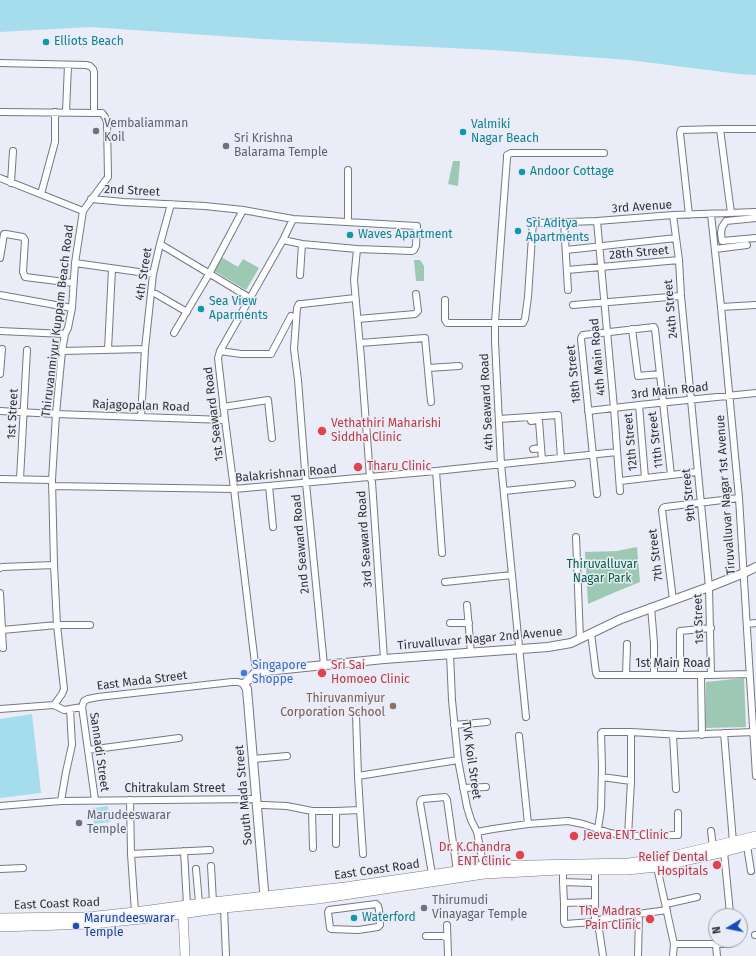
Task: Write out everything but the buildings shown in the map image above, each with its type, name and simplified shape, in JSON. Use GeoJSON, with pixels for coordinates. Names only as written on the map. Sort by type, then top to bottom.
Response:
{"type":"FeatureCollection","features":[{"type":"Feature","properties":{"kind":"main road","name":"East Coast Road"},"geometry":{"type":"LineString","coordinates":[[0,918],[87,917],[135,912],[150,914],[185,909],[224,908],[345,887],[457,871],[629,863],[668,857],[756,836]]}},
{"type":"Feature","properties":{"kind":"main road","name":"East Coast Road"},"geometry":{"type":"LineString","coordinates":[[185,909],[199,903],[318,899],[484,870],[627,870],[657,867],[752,844]]}},
{"type":"Feature","properties":{"kind":"main road"},"geometry":{"type":"LineString","coordinates":[[185,909],[185,956]]}},
{"type":"Feature","properties":{"kind":"main road"},"geometry":{"type":"LineString","coordinates":[[0,927],[92,924],[150,914]]}},
{"type":"Feature","properties":{"kind":"street"},"geometry":{"type":"LineString","coordinates":[[0,63],[86,65],[93,69],[94,72],[94,112],[0,112]]}},
{"type":"Feature","properties":{"kind":"street"},"geometry":{"type":"LineString","coordinates":[[66,112],[68,65]]}},
{"type":"Feature","properties":{"kind":"street"},"geometry":{"type":"LineString","coordinates":[[41,194],[55,142],[55,112]]}},
{"type":"Feature","properties":{"kind":"street","name":"Thiruvanmiyur Kuppam Beach Road"},"geometry":{"type":"LineString","coordinates":[[54,705],[64,689],[54,565],[52,483],[56,414],[62,351],[72,308],[75,263],[83,211],[108,177],[107,122],[102,113],[94,112]]}},
{"type":"Feature","properties":{"kind":"street"},"geometry":{"type":"LineString","coordinates":[[720,129],[729,213],[728,221]]}},
{"type":"Feature","properties":{"kind":"street"},"geometry":{"type":"LineString","coordinates":[[689,215],[680,132],[682,130],[756,129]]}},
{"type":"Feature","properties":{"kind":"street"},"geometry":{"type":"LineString","coordinates":[[11,183],[13,151]]}},
{"type":"Feature","properties":{"kind":"street","name":"4th Seaward Road"},"geometry":{"type":"LineString","coordinates":[[526,717],[501,464],[497,384],[495,322],[507,158],[511,153],[604,153]]}},
{"type":"Feature","properties":{"kind":"street"},"geometry":{"type":"LineString","coordinates":[[348,170],[348,222]]}},
{"type":"Feature","properties":{"kind":"street"},"geometry":{"type":"LineString","coordinates":[[0,178],[83,211]]}},
{"type":"Feature","properties":{"kind":"street","name":"2nd Street"},"geometry":{"type":"LineString","coordinates":[[91,199],[205,206],[243,210],[293,219],[417,226],[415,248],[412,251],[357,249]]}},
{"type":"Feature","properties":{"kind":"street","name":"4th Street"},"geometry":{"type":"LineString","coordinates":[[141,417],[145,349],[153,274],[171,204]]}},
{"type":"Feature","properties":{"kind":"street"},"geometry":{"type":"LineString","coordinates":[[174,333],[209,274],[243,210]]}},
{"type":"Feature","properties":{"kind":"street"},"geometry":{"type":"LineString","coordinates":[[756,212],[752,217],[726,221],[722,226],[721,233],[722,241],[756,238]]}},
{"type":"Feature","properties":{"kind":"street"},"geometry":{"type":"LineString","coordinates":[[711,214],[729,213],[752,217]]}},
{"type":"Feature","properties":{"kind":"street","name":"3rd Avenue"},"geometry":{"type":"LineString","coordinates":[[495,322],[523,323],[525,319],[536,222],[597,221],[673,215],[711,214]]}},
{"type":"Feature","properties":{"kind":"street","name":"Tiruvalluvar Nagar 1st Avenue"},"geometry":{"type":"LineString","coordinates":[[711,214],[739,498],[756,776]]}},
{"type":"Feature","properties":{"kind":"street","name":"24th Street"},"geometry":{"type":"LineString","coordinates":[[673,215],[691,400]]}},
{"type":"Feature","properties":{"kind":"street","name":"1st Seaward Road"},"geometry":{"type":"LineString","coordinates":[[256,672],[218,358],[220,351],[283,240],[293,219]]}},
{"type":"Feature","properties":{"kind":"street","name":"4th Main Road"},"geometry":{"type":"LineString","coordinates":[[597,221],[620,492]]}},
{"type":"Feature","properties":{"kind":"street"},"geometry":{"type":"LineString","coordinates":[[564,222],[568,290]]}},
{"type":"Feature","properties":{"kind":"street"},"geometry":{"type":"LineString","coordinates":[[0,258],[4,234],[23,237],[25,240],[23,272],[25,277],[73,283]]}},
{"type":"Feature","properties":{"kind":"street"},"geometry":{"type":"LineString","coordinates":[[566,250],[676,238]]}},
{"type":"Feature","properties":{"kind":"street"},"geometry":{"type":"LineString","coordinates":[[283,240],[302,244],[357,249]]}},
{"type":"Feature","properties":{"kind":"street"},"geometry":{"type":"LineString","coordinates":[[160,244],[250,298]]}},
{"type":"Feature","properties":{"kind":"street"},"geometry":{"type":"LineString","coordinates":[[300,275],[302,244]]}},
{"type":"Feature","properties":{"kind":"street"},"geometry":{"type":"LineString","coordinates":[[715,249],[746,245]]}},
{"type":"Feature","properties":{"kind":"street","name":"3rd Seaward Road"},"geometry":{"type":"LineString","coordinates":[[357,249],[354,280],[355,298],[358,319],[370,477],[372,482],[384,659]]}},
{"type":"Feature","properties":{"kind":"street","name":"28th Street"},"geometry":{"type":"LineString","coordinates":[[567,270],[678,260]]}},
{"type":"Feature","properties":{"kind":"street"},"geometry":{"type":"LineString","coordinates":[[75,263],[153,274]]}},
{"type":"Feature","properties":{"kind":"street"},"geometry":{"type":"LineString","coordinates":[[108,350],[112,269]]}},
{"type":"Feature","properties":{"kind":"street"},"geometry":{"type":"LineString","coordinates":[[156,294],[187,312]]}},
{"type":"Feature","properties":{"kind":"street"},"geometry":{"type":"LineString","coordinates":[[358,319],[416,314],[418,311],[416,294]]}},
{"type":"Feature","properties":{"kind":"street"},"geometry":{"type":"LineString","coordinates":[[0,295],[72,308]]}},
{"type":"Feature","properties":{"kind":"street"},"geometry":{"type":"LineString","coordinates":[[573,305],[681,296]]}},
{"type":"Feature","properties":{"kind":"street","name":"2nd Seaward Road"},"geometry":{"type":"LineString","coordinates":[[324,665],[294,349],[297,308],[299,304],[355,298]]}},
{"type":"Feature","properties":{"kind":"street"},"geometry":{"type":"LineString","coordinates":[[445,300],[446,322],[495,322]]}},
{"type":"Feature","properties":{"kind":"street"},"geometry":{"type":"LineString","coordinates":[[721,307],[756,305]]}},
{"type":"Feature","properties":{"kind":"street"},"geometry":{"type":"LineString","coordinates":[[220,351],[240,354],[271,354],[292,316]]}},
{"type":"Feature","properties":{"kind":"street","name":"11th Street"},"geometry":{"type":"LineString","coordinates":[[632,329],[654,327],[656,329],[671,475]]}},
{"type":"Feature","properties":{"kind":"street"},"geometry":{"type":"LineString","coordinates":[[607,332],[632,329],[638,376],[660,374]]}},
{"type":"Feature","properties":{"kind":"street"},"geometry":{"type":"LineString","coordinates":[[0,331],[65,334]]}},
{"type":"Feature","properties":{"kind":"street","name":"18th Street"},"geometry":{"type":"LineString","coordinates":[[588,411],[581,337],[583,335],[607,332]]}},
{"type":"Feature","properties":{"kind":"street"},"geometry":{"type":"LineString","coordinates":[[360,343],[424,338],[431,402]]}},
{"type":"Feature","properties":{"kind":"street"},"geometry":{"type":"LineString","coordinates":[[62,351],[145,349]]}},
{"type":"Feature","properties":{"kind":"street"},"geometry":{"type":"LineString","coordinates":[[0,374],[2,350]]}},
{"type":"Feature","properties":{"kind":"street","name":"1st Street"},"geometry":{"type":"LineString","coordinates":[[20,479],[27,350]]}},
{"type":"Feature","properties":{"kind":"street"},"geometry":{"type":"LineString","coordinates":[[428,368],[459,366]]}},
{"type":"Feature","properties":{"kind":"street","name":"3rd Main Road"},"geometry":{"type":"LineString","coordinates":[[588,411],[756,393]]}},
{"type":"Feature","properties":{"kind":"street"},"geometry":{"type":"LineString","coordinates":[[224,407],[268,400],[272,438]]}},
{"type":"Feature","properties":{"kind":"street","name":"9th Street"},"geometry":{"type":"LineString","coordinates":[[691,400],[709,587]]}},
{"type":"Feature","properties":{"kind":"street","name":"12th Street"},"geometry":{"type":"LineString","coordinates":[[639,405],[645,478]]}},
{"type":"Feature","properties":{"kind":"street","name":"Rajagopalan Road"},"geometry":{"type":"LineString","coordinates":[[0,411],[225,420]]}},
{"type":"Feature","properties":{"kind":"street"},"geometry":{"type":"LineString","coordinates":[[588,411],[597,494]]}},
{"type":"Feature","properties":{"kind":"street"},"geometry":{"type":"LineString","coordinates":[[500,421],[558,415],[561,458]]}},
{"type":"Feature","properties":{"kind":"street"},"geometry":{"type":"LineString","coordinates":[[500,421],[538,421],[542,460]]}},
{"type":"Feature","properties":{"kind":"street"},"geometry":{"type":"LineString","coordinates":[[533,449],[541,448]]}},
{"type":"Feature","properties":{"kind":"street","name":"Balakrishnan Road"},"geometry":{"type":"LineString","coordinates":[[0,479],[20,479],[52,483],[234,489],[436,471],[617,452]]}},
{"type":"Feature","properties":{"kind":"street"},"geometry":{"type":"LineString","coordinates":[[436,471],[442,553]]}},
{"type":"Feature","properties":{"kind":"street"},"geometry":{"type":"LineString","coordinates":[[620,481],[698,472]]}},
{"type":"Feature","properties":{"kind":"street"},"geometry":{"type":"LineString","coordinates":[[504,491],[572,484]]}},
{"type":"Feature","properties":{"kind":"street"},"geometry":{"type":"LineString","coordinates":[[269,486],[273,527]]}},
{"type":"Feature","properties":{"kind":"street"},"geometry":{"type":"LineString","coordinates":[[701,503],[739,498]]}},
{"type":"Feature","properties":{"kind":"street","name":"7th Street"},"geometry":{"type":"LineString","coordinates":[[673,600],[662,508],[701,503]]}},
{"type":"Feature","properties":{"kind":"street"},"geometry":{"type":"LineString","coordinates":[[576,537],[580,639]]}},
{"type":"Feature","properties":{"kind":"street"},"geometry":{"type":"LineString","coordinates":[[0,567],[54,565]]}},
{"type":"Feature","properties":{"kind":"street","name":"Tiruvalluvar Nagar 2nd Avenue"},"geometry":{"type":"LineString","coordinates":[[256,672],[384,659],[548,647],[571,643],[621,619],[709,587],[756,567]]}},
{"type":"Feature","properties":{"kind":"street"},"geometry":{"type":"LineString","coordinates":[[445,582],[512,575]]}},
{"type":"Feature","properties":{"kind":"street","name":"1st Street"},"geometry":{"type":"LineString","coordinates":[[709,587],[711,675]]}},
{"type":"Feature","properties":{"kind":"street"},"geometry":{"type":"LineString","coordinates":[[0,593],[3,648]]}},
{"type":"Feature","properties":{"kind":"street"},"geometry":{"type":"LineString","coordinates":[[467,605],[471,653]]}},
{"type":"Feature","properties":{"kind":"street"},"geometry":{"type":"LineString","coordinates":[[651,607],[654,643],[654,675]]}},
{"type":"Feature","properties":{"kind":"street"},"geometry":{"type":"LineString","coordinates":[[450,624],[469,623]]}},
{"type":"Feature","properties":{"kind":"street"},"geometry":{"type":"LineString","coordinates":[[747,624],[756,623]]}},
{"type":"Feature","properties":{"kind":"street"},"geometry":{"type":"LineString","coordinates":[[2,630],[58,625],[90,625]]}},
{"type":"Feature","properties":{"kind":"street"},"geometry":{"type":"LineString","coordinates":[[680,675],[680,631],[710,628]]}},
{"type":"Feature","properties":{"kind":"street","name":"1st Main Road"},"geometry":{"type":"LineString","coordinates":[[591,633],[596,674],[749,674]]}},
{"type":"Feature","properties":{"kind":"street"},"geometry":{"type":"LineString","coordinates":[[626,675],[627,644]]}},
{"type":"Feature","properties":{"kind":"street","name":"TVK Koil Street"},"geometry":{"type":"LineString","coordinates":[[450,654],[454,725],[458,760],[467,807],[477,832],[484,870]]}},
{"type":"Feature","properties":{"kind":"street"},"geometry":{"type":"LineString","coordinates":[[244,684],[256,672]]}},
{"type":"Feature","properties":{"kind":"street"},"geometry":{"type":"LineString","coordinates":[[701,675],[702,735]]}},
{"type":"Feature","properties":{"kind":"street","name":"East Mada Street"},"geometry":{"type":"LineString","coordinates":[[0,710],[54,705],[64,710],[70,710],[82,708],[84,701],[98,697],[232,682],[244,684]]}},
{"type":"Feature","properties":{"kind":"street","name":"South Mada Street"},"geometry":{"type":"LineString","coordinates":[[244,684],[247,689],[265,900]]}},
{"type":"Feature","properties":{"kind":"street","name":"Sannadi Street"},"geometry":{"type":"LineString","coordinates":[[82,708],[95,800]]}},
{"type":"Feature","properties":{"kind":"street"},"geometry":{"type":"LineString","coordinates":[[61,801],[72,746],[70,710]]}},
{"type":"Feature","properties":{"kind":"street"},"geometry":{"type":"LineString","coordinates":[[356,715],[363,854]]}},
{"type":"Feature","properties":{"kind":"street"},"geometry":{"type":"LineString","coordinates":[[454,725],[487,722]]}},
{"type":"Feature","properties":{"kind":"street"},"geometry":{"type":"LineString","coordinates":[[598,829],[601,809],[602,732],[702,735],[753,732]]}},
{"type":"Feature","properties":{"kind":"street"},"geometry":{"type":"LineString","coordinates":[[628,836],[631,781],[631,732]]}},
{"type":"Feature","properties":{"kind":"street"},"geometry":{"type":"LineString","coordinates":[[724,733],[733,842]]}},
{"type":"Feature","properties":{"kind":"street"},"geometry":{"type":"LineString","coordinates":[[674,735],[676,789]]}},
{"type":"Feature","properties":{"kind":"street"},"geometry":{"type":"LineString","coordinates":[[519,736],[528,824]]}},
{"type":"Feature","properties":{"kind":"street"},"geometry":{"type":"LineString","coordinates":[[88,750],[179,738]]}},
{"type":"Feature","properties":{"kind":"street"},"geometry":{"type":"LineString","coordinates":[[253,759],[286,756]]}},
{"type":"Feature","properties":{"kind":"street"},"geometry":{"type":"LineString","coordinates":[[358,776],[458,760]]}},
{"type":"Feature","properties":{"kind":"street"},"geometry":{"type":"LineString","coordinates":[[602,777],[631,781]]}},
{"type":"Feature","properties":{"kind":"street"},"geometry":{"type":"LineString","coordinates":[[463,788],[486,787]]}},
{"type":"Feature","properties":{"kind":"street"},"geometry":{"type":"LineString","coordinates":[[432,874],[420,803],[423,799],[445,797],[447,800],[457,871]]}},
{"type":"Feature","properties":{"kind":"street"},"geometry":{"type":"LineString","coordinates":[[130,800],[130,854],[135,912]]}},
{"type":"Feature","properties":{"kind":"street","name":"Chitrakulam Street"},"geometry":{"type":"LineString","coordinates":[[0,806],[61,801],[187,800],[256,802],[312,811],[360,810]]}},
{"type":"Feature","properties":{"kind":"street"},"geometry":{"type":"LineString","coordinates":[[312,811],[313,848]]}},
{"type":"Feature","properties":{"kind":"street"},"geometry":{"type":"LineString","coordinates":[[336,811],[336,844]]}},
{"type":"Feature","properties":{"kind":"street"},"geometry":{"type":"LineString","coordinates":[[477,832],[528,824],[568,821],[583,824],[610,833],[628,836],[676,835],[678,832],[678,813]]}},
{"type":"Feature","properties":{"kind":"street"},"geometry":{"type":"LineString","coordinates":[[711,831],[713,847]]}},
{"type":"Feature","properties":{"kind":"street"},"geometry":{"type":"LineString","coordinates":[[751,871],[752,844]]}},
{"type":"Feature","properties":{"kind":"street"},"geometry":{"type":"LineString","coordinates":[[130,854],[184,850],[210,850]]}},
{"type":"Feature","properties":{"kind":"street"},"geometry":{"type":"LineString","coordinates":[[184,850],[185,909]]}},
{"type":"Feature","properties":{"kind":"street"},"geometry":{"type":"LineString","coordinates":[[724,852],[730,908]]}},
{"type":"Feature","properties":{"kind":"street"},"geometry":{"type":"LineString","coordinates":[[211,866],[213,902]]}},
{"type":"Feature","properties":{"kind":"street"},"geometry":{"type":"LineString","coordinates":[[657,867],[674,944],[673,956]]}},
{"type":"Feature","properties":{"kind":"street"},"geometry":{"type":"LineString","coordinates":[[0,869],[23,868]]}},
{"type":"Feature","properties":{"kind":"street"},"geometry":{"type":"LineString","coordinates":[[196,870],[199,903]]}},
{"type":"Feature","properties":{"kind":"street"},"geometry":{"type":"LineString","coordinates":[[563,870],[564,922],[566,924],[594,922],[595,870]]}},
{"type":"Feature","properties":{"kind":"street"},"geometry":{"type":"LineString","coordinates":[[563,882],[592,883],[595,885]]}},
{"type":"Feature","properties":{"kind":"street"},"geometry":{"type":"LineString","coordinates":[[352,894],[354,907]]}},
{"type":"Feature","properties":{"kind":"street"},"geometry":{"type":"LineString","coordinates":[[603,956],[598,923],[599,920],[639,914],[697,897]]}},
{"type":"Feature","properties":{"kind":"street"},"geometry":{"type":"LineString","coordinates":[[564,903],[595,902]]}},
{"type":"Feature","properties":{"kind":"street"},"geometry":{"type":"LineString","coordinates":[[376,904],[379,910],[380,925],[378,927],[358,930],[331,929],[329,926],[329,910],[354,907],[376,904]]}},
{"type":"Feature","properties":{"kind":"street"},"geometry":{"type":"LineString","coordinates":[[224,908],[226,956]]}},
{"type":"Feature","properties":{"kind":"street"},"geometry":{"type":"LineString","coordinates":[[638,956],[639,914]]}},
{"type":"Feature","properties":{"kind":"street"},"geometry":{"type":"LineString","coordinates":[[447,925],[448,956]]}},
{"type":"Feature","properties":{"kind":"street"},"geometry":{"type":"LineString","coordinates":[[426,936],[443,936],[447,938]]}},
{"type":"Feature","properties":{"kind":"street"},"geometry":{"type":"LineString","coordinates":[[674,944],[708,945]]}},
{"type":"Feature","properties":{"kind":"green space"},"geometry":{"type":"Polygon","coordinates":[[[453,161],[460,161],[458,186],[448,184],[453,161]]]}},
{"type":"Feature","properties":{"kind":"green space"},"geometry":{"type":"Polygon","coordinates":[[[221,257],[238,267],[243,259],[259,268],[246,290],[214,271],[221,257]]]}},
{"type":"Feature","properties":{"kind":"green space"},"geometry":{"type":"Polygon","coordinates":[[[414,260],[420,260],[424,266],[424,281],[416,281],[414,260]]]}},
{"type":"Feature","properties":{"kind":"green space","name":"Thiruvalluvar Nagar Park"},"geometry":{"type":"Polygon","coordinates":[[[637,547],[640,582],[588,604],[585,552],[617,551],[637,547]]]}},
{"type":"Feature","properties":{"kind":"green space"},"geometry":{"type":"Polygon","coordinates":[[[744,678],[746,727],[705,728],[706,682],[744,678]]]}},
{"type":"Feature","properties":{"kind":"water"},"geometry":{"type":"Polygon","coordinates":[[[0,0],[756,0],[756,75],[629,60],[492,50],[263,39],[91,27],[0,32],[0,0]]]}},
{"type":"Feature","properties":{"kind":"water"},"geometry":{"type":"Polygon","coordinates":[[[32,714],[41,793],[0,798],[0,719],[32,714]]]}},
{"type":"Feature","properties":{"kind":"water"},"geometry":{"type":"Polygon","coordinates":[[[108,806],[109,814],[107,817],[109,817],[110,822],[94,824],[92,808],[108,806]]]}},
{"type":"Feature","properties":{"kind":"place","name":"Elliots Beach"},"geometry":{"type":"Point","coordinates":[46,42]}},
{"type":"Feature","properties":{"kind":"place","name":"Vembaliamman Koil"},"geometry":{"type":"Point","coordinates":[96,131]}},
{"type":"Feature","properties":{"kind":"place","name":"Valmiki Nagar Beach"},"geometry":{"type":"Point","coordinates":[463,132]}},
{"type":"Feature","properties":{"kind":"place","name":"Sri Krishna Balarama Temple"},"geometry":{"type":"Point","coordinates":[226,146]}},
{"type":"Feature","properties":{"kind":"place","name":"Andoor Cottage"},"geometry":{"type":"Point","coordinates":[522,172]}},
{"type":"Feature","properties":{"kind":"place","name":"Sri Aditya Apartments"},"geometry":{"type":"Point","coordinates":[518,231]}},
{"type":"Feature","properties":{"kind":"place","name":"Waves Apartment"},"geometry":{"type":"Point","coordinates":[350,235]}},
{"type":"Feature","properties":{"kind":"place","name":"Sea View Aparments"},"geometry":{"type":"Point","coordinates":[201,309]}},
{"type":"Feature","properties":{"kind":"place","name":"Vethathiri Maharishi Siddha Clinic"},"geometry":{"type":"Point","coordinates":[322,431]}},
{"type":"Feature","properties":{"kind":"place","name":"Tharu Clinic"},"geometry":{"type":"Point","coordinates":[358,467]}},
{"type":"Feature","properties":{"kind":"place","name":"Singapore Shoppe"},"geometry":{"type":"Point","coordinates":[244,673]}},
{"type":"Feature","properties":{"kind":"place","name":"Sri Sai Homoeo Clinic"},"geometry":{"type":"Point","coordinates":[322,673]}},
{"type":"Feature","properties":{"kind":"place","name":"Thiruvanmiyur Corporation School"},"geometry":{"type":"Point","coordinates":[393,706]}},
{"type":"Feature","properties":{"kind":"place","name":"Marudeeswarar Temple"},"geometry":{"type":"Point","coordinates":[79,823]}},
{"type":"Feature","properties":{"kind":"place","name":"Jeeva ENT Clinic"},"geometry":{"type":"Point","coordinates":[574,836]}},
{"type":"Feature","properties":{"kind":"place","name":"Dr. K.Chandra ENT Clinic"},"geometry":{"type":"Point","coordinates":[520,855]}},
{"type":"Feature","properties":{"kind":"place","name":"Relief Dental Hospitals"},"geometry":{"type":"Point","coordinates":[717,865]}},
{"type":"Feature","properties":{"kind":"place","name":"Thirumudi Vinayagar Temple"},"geometry":{"type":"Point","coordinates":[424,908]}},
{"type":"Feature","properties":{"kind":"place","name":"Waterford"},"geometry":{"type":"Point","coordinates":[354,918]}},
{"type":"Feature","properties":{"kind":"place","name":"The Madras Pain Clinic"},"geometry":{"type":"Point","coordinates":[650,919]}},
{"type":"Feature","properties":{"kind":"place","name":"Marundeeswarar Temple"},"geometry":{"type":"Point","coordinates":[76,926]}}]}
